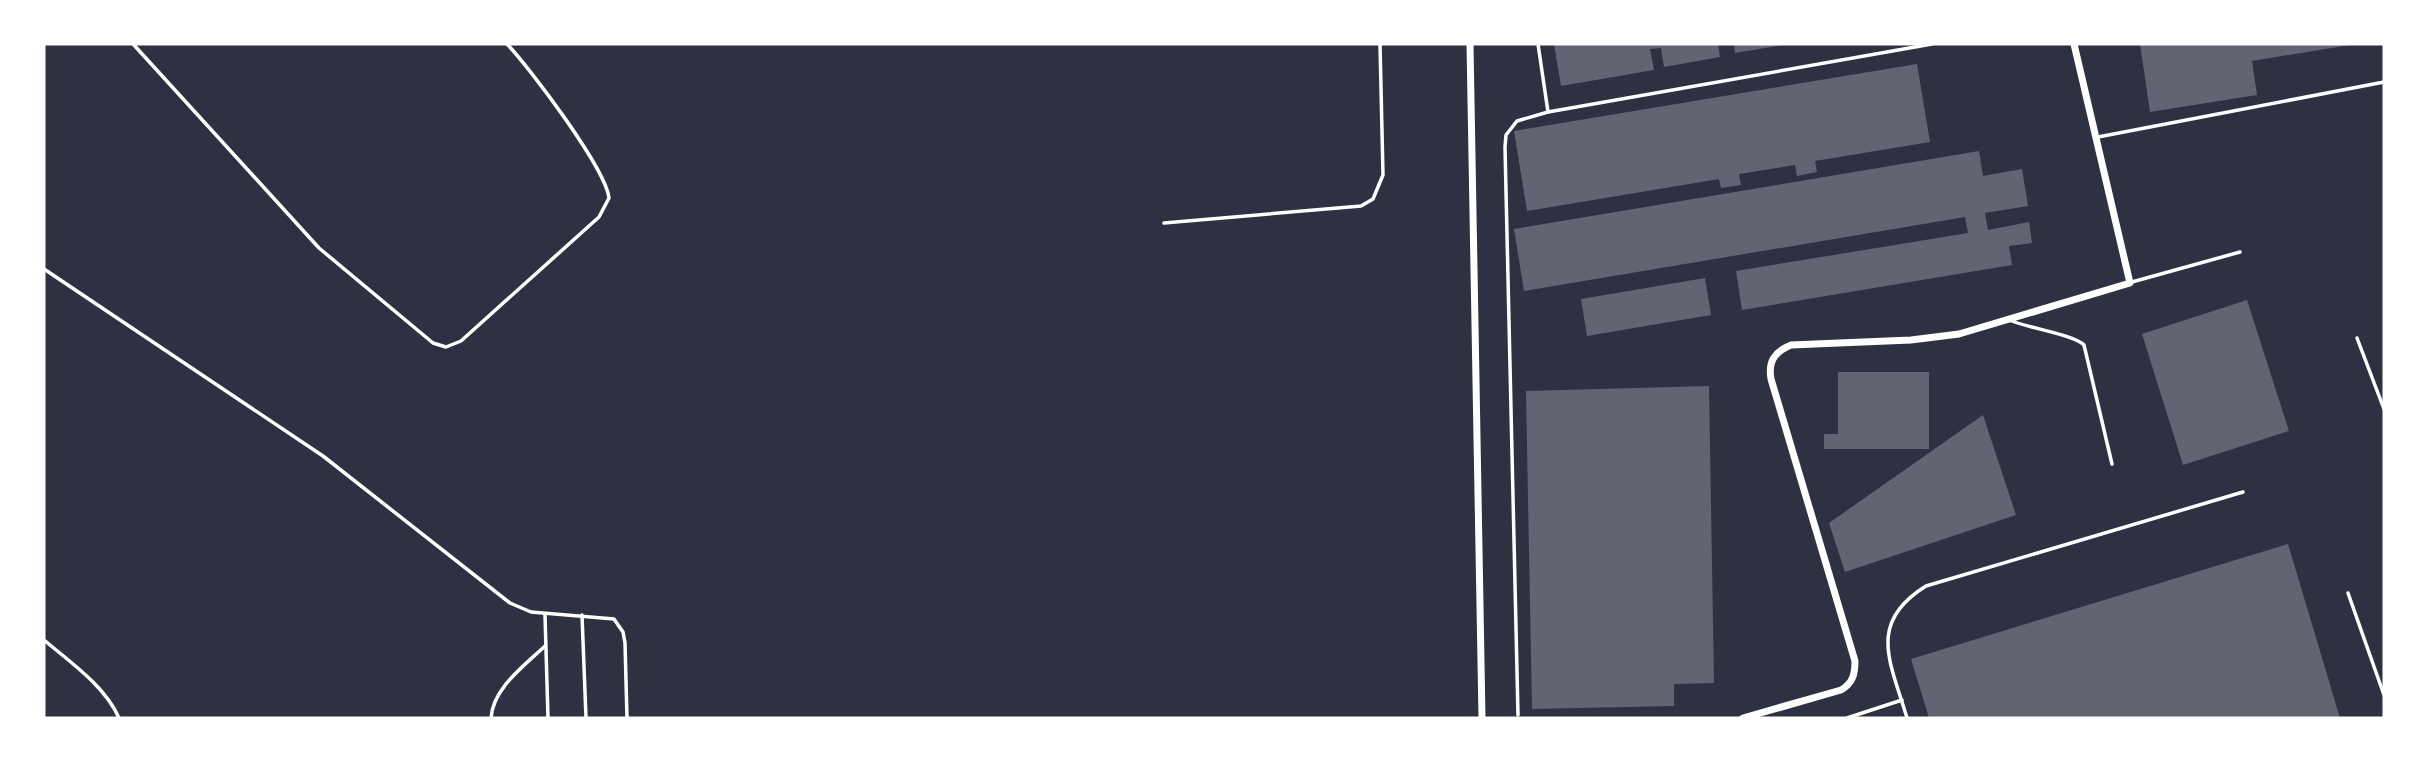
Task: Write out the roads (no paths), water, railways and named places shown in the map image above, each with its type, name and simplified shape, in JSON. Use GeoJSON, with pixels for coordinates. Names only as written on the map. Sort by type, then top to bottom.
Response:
{"type":"FeatureCollection","features":[{"type":"Feature","properties":{"kind":"street"},"geometry":{"type":"LineString","coordinates":[[1470,44],[1482,718]]}},
{"type":"Feature","properties":{"kind":"street"},"geometry":{"type":"LineString","coordinates":[[1743,718],[1840,690],[1848,685],[1855,675],[1855,661],[1771,379],[1769,370],[1775,354],[1791,345],[1936,338],[2130,283],[2074,44]]}},
{"type":"Feature","properties":{"kind":"lane"},"geometry":{"type":"LineString","coordinates":[[133,44],[319,248],[433,343],[446,346],[461,341],[598,217],[608,198],[603,178],[538,80],[507,44]]}},
{"type":"Feature","properties":{"kind":"lane"},"geometry":{"type":"LineString","coordinates":[[1164,223],[1361,206],[1373,199],[1384,175],[1380,44]]}},
{"type":"Feature","properties":{"kind":"lane"},"geometry":{"type":"LineString","coordinates":[[1538,44],[1548,112]]}},
{"type":"Feature","properties":{"kind":"lane"},"geometry":{"type":"LineString","coordinates":[[1518,715],[1506,135],[1517,121],[1548,112],[1932,44]]}},
{"type":"Feature","properties":{"kind":"lane"},"geometry":{"type":"LineString","coordinates":[[2095,138],[2384,82]]}},
{"type":"Feature","properties":{"kind":"lane"},"geometry":{"type":"LineString","coordinates":[[2130,283],[2240,252]]}},
{"type":"Feature","properties":{"kind":"lane"},"geometry":{"type":"LineString","coordinates":[[44,269],[304,443],[510,603],[531,612],[614,619],[623,632],[627,718]]}},
{"type":"Feature","properties":{"kind":"lane"},"geometry":{"type":"LineString","coordinates":[[2007,319],[2040,332],[2070,336],[2084,345],[2112,464]]}},
{"type":"Feature","properties":{"kind":"lane"},"geometry":{"type":"LineString","coordinates":[[2357,338],[2384,409]]}},
{"type":"Feature","properties":{"kind":"lane"},"geometry":{"type":"LineString","coordinates":[[1907,718],[1886,647],[1892,615],[1905,598],[1926,586],[2243,492]]}},
{"type":"Feature","properties":{"kind":"lane"},"geometry":{"type":"LineString","coordinates":[[2348,593],[2384,695]]}},
{"type":"Feature","properties":{"kind":"lane"},"geometry":{"type":"LineString","coordinates":[[545,614],[548,718]]}},
{"type":"Feature","properties":{"kind":"lane"},"geometry":{"type":"LineString","coordinates":[[582,615],[586,718]]}},
{"type":"Feature","properties":{"kind":"lane"},"geometry":{"type":"LineString","coordinates":[[44,640],[85,675],[114,705],[119,718]]}},
{"type":"Feature","properties":{"kind":"lane"},"geometry":{"type":"LineString","coordinates":[[491,718],[495,699],[545,645]]}},
{"type":"Feature","properties":{"kind":"lane"},"geometry":{"type":"LineString","coordinates":[[1847,718],[1902,700]]}}]}
